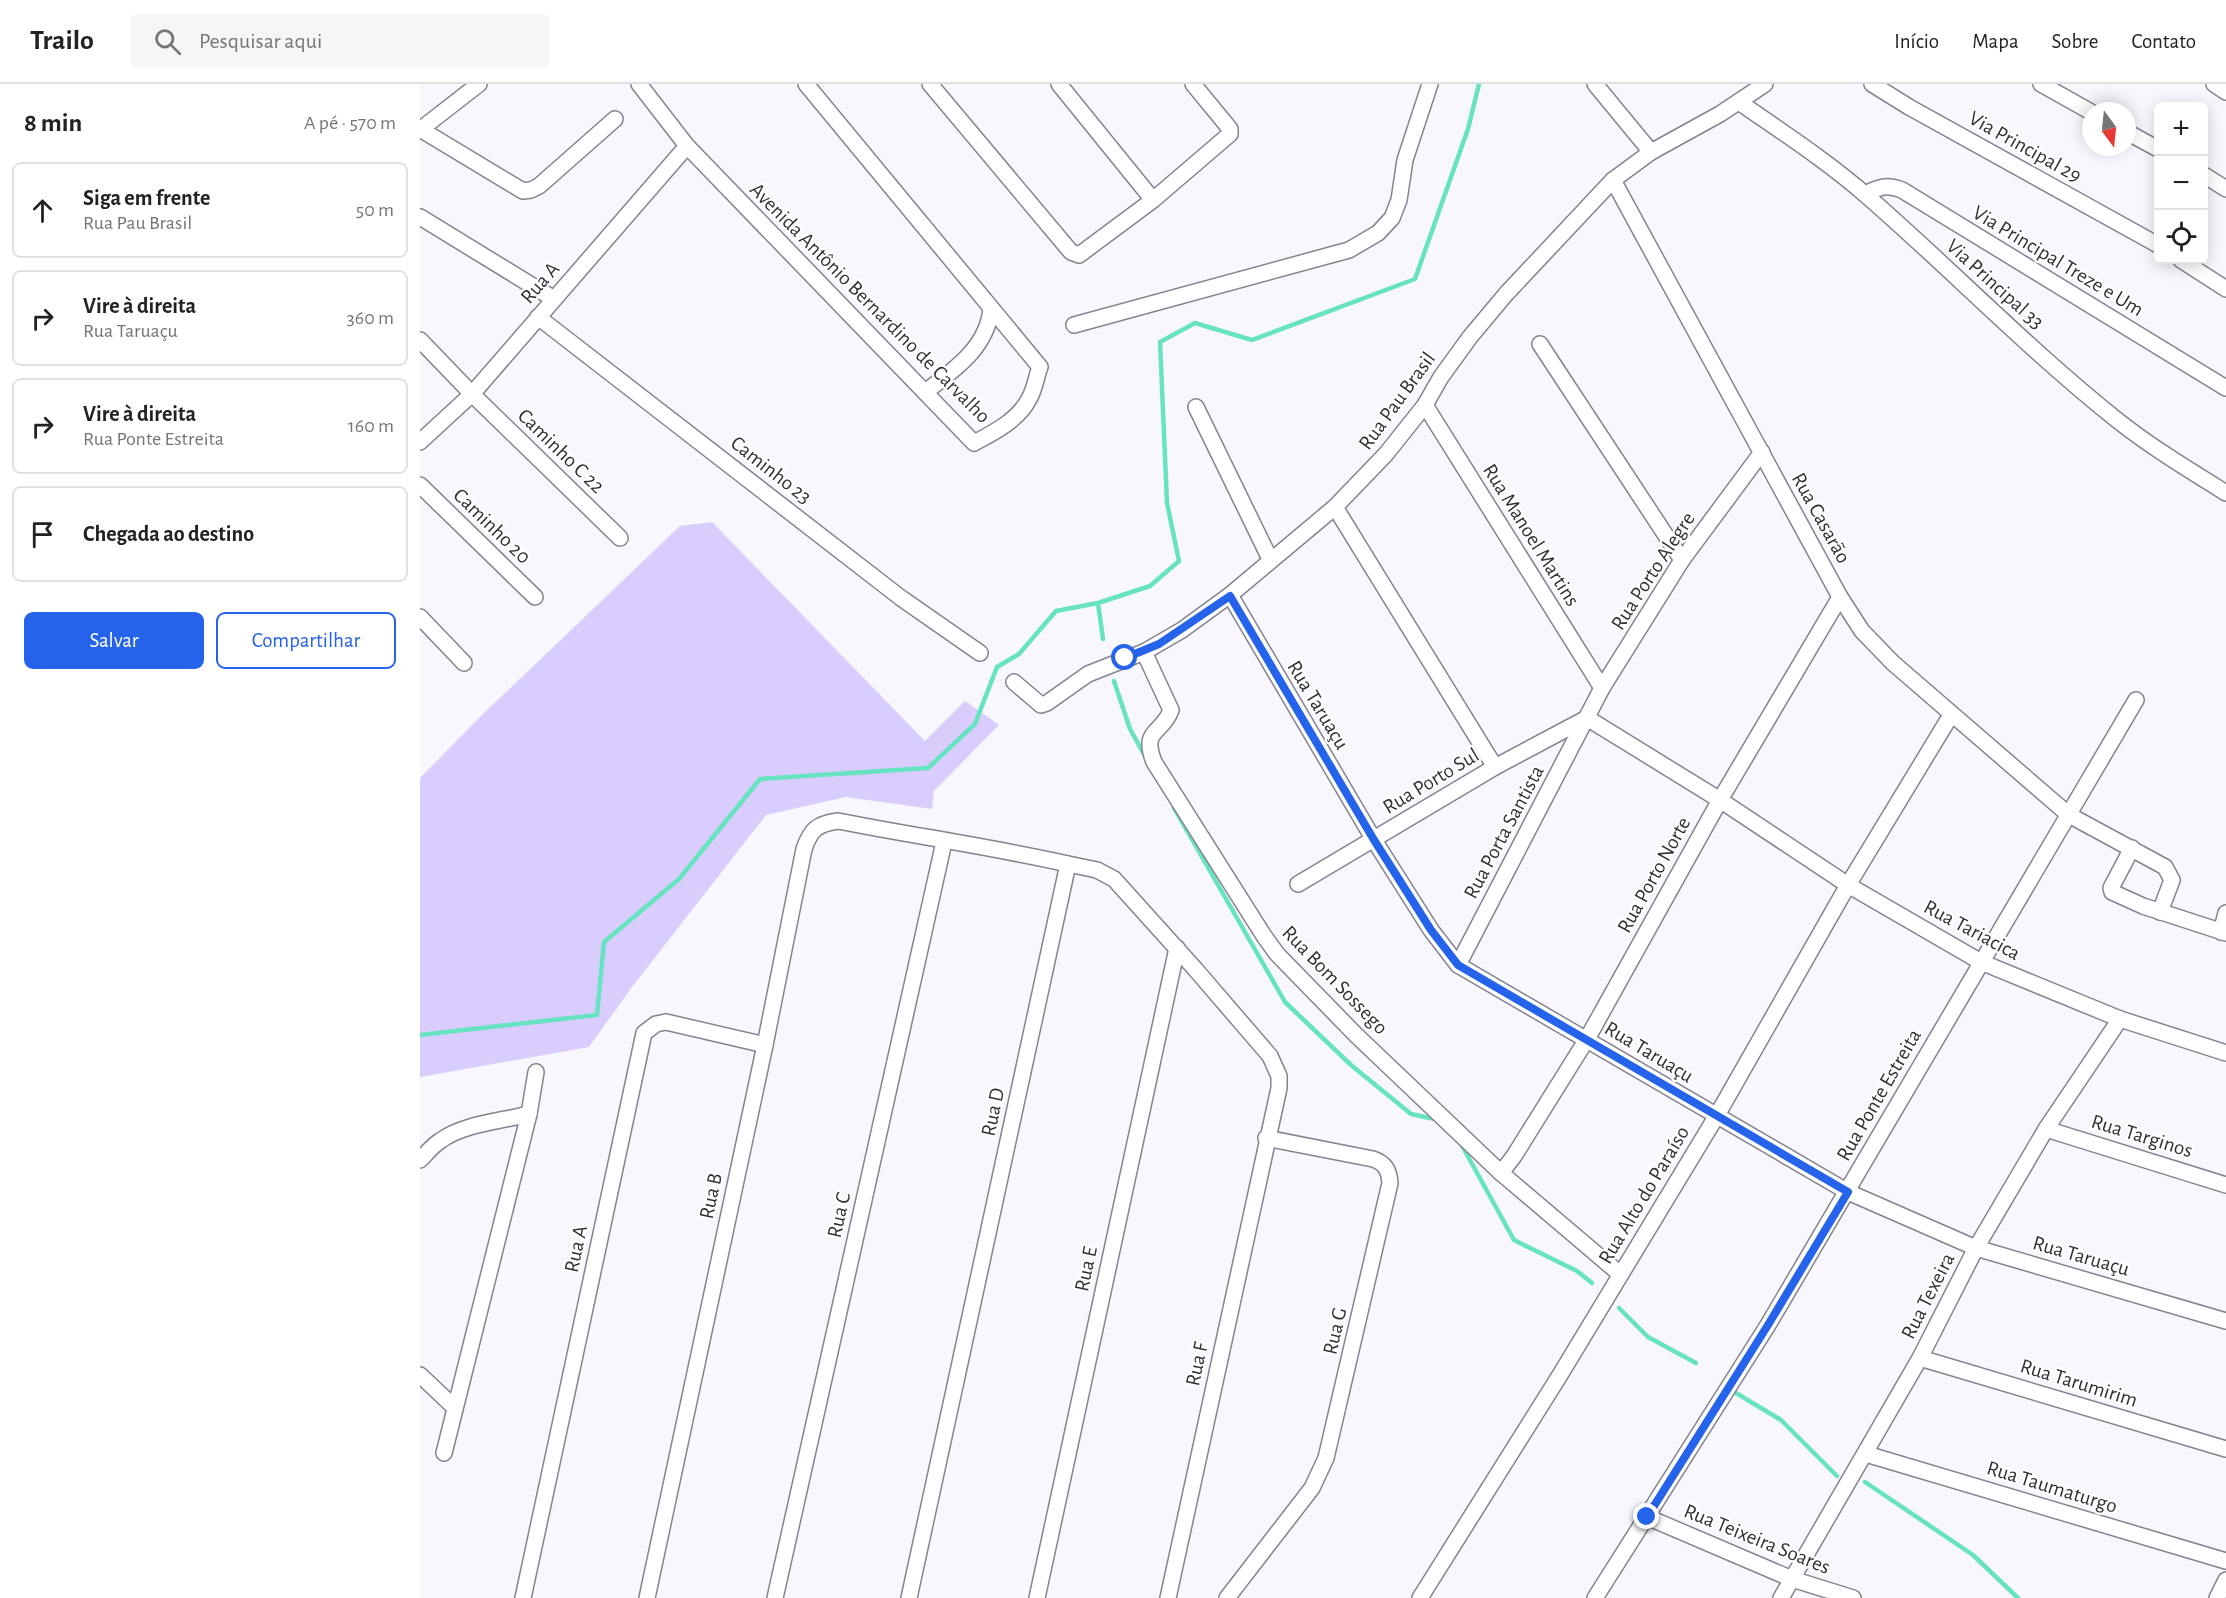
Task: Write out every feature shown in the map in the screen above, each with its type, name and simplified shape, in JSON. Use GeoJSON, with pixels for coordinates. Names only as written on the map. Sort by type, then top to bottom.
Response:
{"type":"FeatureCollection","features":[{"type":"Feature","properties":{"kind":"street"},"geometry":{"type":"LineString","coordinates":[[479,84],[420,129],[523,191],[539,186],[615,119]]}},
{"type":"Feature","properties":{"kind":"street","name":"Avenida Antônio Bernardino de Carvalho"},"geometry":{"type":"LineString","coordinates":[[639,84],[687,146],[974,443],[1003,427],[1020,412],[1030,398],[1040,367],[806,84]]}},
{"type":"Feature","properties":{"kind":"street"},"geometry":{"type":"LineString","coordinates":[[930,84],[1071,252],[1076,254],[1083,254],[1153,200],[1231,133],[1193,84]]}},
{"type":"Feature","properties":{"kind":"street"},"geometry":{"type":"LineString","coordinates":[[1059,84],[1153,200]]}},
{"type":"Feature","properties":{"kind":"street"},"geometry":{"type":"LineString","coordinates":[[1074,325],[1349,250],[1378,233],[1392,218],[1399,200],[1405,160],[1430,84]]}},
{"type":"Feature","properties":{"kind":"street"},"geometry":{"type":"LineString","coordinates":[[1595,84],[1651,152]]}},
{"type":"Feature","properties":{"kind":"street","name":"Rua Pau Brasil"},"geometry":{"type":"LineString","coordinates":[[1014,682],[1041,705],[1047,703],[1088,674],[1144,651],[1182,630],[1230,596],[1270,559],[1335,507],[1386,454],[1425,405],[1441,376],[1470,337],[1506,294],[1613,180],[1651,152],[1739,102],[1765,84]]}},
{"type":"Feature","properties":{"kind":"street","name":"Via Principal 29"},"geometry":{"type":"LineString","coordinates":[[1872,84],[1909,107],[2154,243]]}},
{"type":"Feature","properties":{"kind":"street"},"geometry":{"type":"LineString","coordinates":[[2041,84],[2082,107]]}},
{"type":"Feature","properties":{"kind":"street"},"geometry":{"type":"LineString","coordinates":[[2214,84],[2226,92]]}},
{"type":"Feature","properties":{"kind":"street","name":"Via Principal 33"},"geometry":{"type":"LineString","coordinates":[[1739,102],[1865,194],[2014,330],[2116,419],[2226,493]]}},
{"type":"Feature","properties":{"kind":"street"},"geometry":{"type":"LineString","coordinates":[[2136,137],[2154,147]]}},
{"type":"Feature","properties":{"kind":"street","name":"Rua A"},"geometry":{"type":"LineString","coordinates":[[420,442],[472,394],[687,146]]}},
{"type":"Feature","properties":{"kind":"street"},"geometry":{"type":"LineString","coordinates":[[2208,178],[2226,189]]}},
{"type":"Feature","properties":{"kind":"street","name":"Rua Casarão"},"geometry":{"type":"LineString","coordinates":[[1613,180],[1853,618],[1876,647],[1951,715],[2069,815],[2162,865],[2169,872],[2171,883],[2160,912]]}},
{"type":"Feature","properties":{"kind":"street","name":"Via Principal Treze e Um"},"geometry":{"type":"LineString","coordinates":[[1865,194],[1890,185],[1902,190],[2226,388]]}},
{"type":"Feature","properties":{"kind":"street"},"geometry":{"type":"LineString","coordinates":[[420,217],[554,299]]}},
{"type":"Feature","properties":{"kind":"street"},"geometry":{"type":"LineString","coordinates":[[2187,264],[2226,289]]}},
{"type":"Feature","properties":{"kind":"street"},"geometry":{"type":"LineString","coordinates":[[925,392],[963,362],[979,344],[990,321],[991,308]]}},
{"type":"Feature","properties":{"kind":"street","name":"Caminho 23"},"geometry":{"type":"LineString","coordinates":[[538,317],[902,598],[980,653]]}},
{"type":"Feature","properties":{"kind":"street","name":"Caminho C 22"},"geometry":{"type":"LineString","coordinates":[[420,340],[620,538]]}},
{"type":"Feature","properties":{"kind":"street"},"geometry":{"type":"LineString","coordinates":[[1540,344],[1682,560]]}},
{"type":"Feature","properties":{"kind":"street","name":"Rua Manoel Martins"},"geometry":{"type":"LineString","coordinates":[[1425,405],[1602,688]]}},
{"type":"Feature","properties":{"kind":"street"},"geometry":{"type":"LineString","coordinates":[[1196,407],[1270,559]]}},
{"type":"Feature","properties":{"kind":"street","name":"Rua Porto Alegre"},"geometry":{"type":"LineString","coordinates":[[1587,718],[1602,688],[1682,560],[1762,452]]}},
{"type":"Feature","properties":{"kind":"street","name":"Caminho 20"},"geometry":{"type":"LineString","coordinates":[[420,485],[535,597]]}},
{"type":"Feature","properties":{"kind":"street"},"geometry":{"type":"LineString","coordinates":[[1335,507],[1495,767]]}},
{"type":"Feature","properties":{"kind":"street","name":"Rua Taruaçu"},"geometry":{"type":"LineString","coordinates":[[1230,596],[1374,840],[1431,930],[1458,965],[1848,1192],[1976,1248],[2226,1321]]}},
{"type":"Feature","properties":{"kind":"street","name":"Rua Porto Norte"},"geometry":{"type":"LineString","coordinates":[[1501,1173],[1587,1039],[1720,800],[1840,597]]}},
{"type":"Feature","properties":{"kind":"street"},"geometry":{"type":"LineString","coordinates":[[420,617],[464,663]]}},
{"type":"Feature","properties":{"kind":"street","name":"Rua Bom Sossego"},"geometry":{"type":"LineString","coordinates":[[1144,651],[1171,710],[1150,738],[1154,762],[1277,954],[1356,1035],[1501,1173],[1620,1274]]}},
{"type":"Feature","properties":{"kind":"street","name":"Rua Ponte Estreita"},"geometry":{"type":"LineString","coordinates":[[1595,1598],[1768,1325],[2136,700]]}},
{"type":"Feature","properties":{"kind":"street","name":"Rua Alto do Paraíso"},"geometry":{"type":"LineString","coordinates":[[1420,1598],[1716,1117],[1848,885],[1951,715]]}},
{"type":"Feature","properties":{"kind":"street","name":"Rua Porto Sul"},"geometry":{"type":"LineString","coordinates":[[1298,884],[1495,767],[1587,718]]}},
{"type":"Feature","properties":{"kind":"street","name":"Rua Tariacica"},"geometry":{"type":"LineString","coordinates":[[1587,718],[1720,800],[1848,885],[1981,962],[2120,1019],[2226,1053]]}},
{"type":"Feature","properties":{"kind":"street","name":"Rua Porta Santista"},"geometry":{"type":"LineString","coordinates":[[1458,965],[1587,718]]}},
{"type":"Feature","properties":{"kind":"street","name":"Rua B"},"geometry":{"type":"LineString","coordinates":[[647,1598],[765,1045],[804,849],[813,830],[821,825],[838,821],[944,842]]}},
{"type":"Feature","properties":{"kind":"street"},"geometry":{"type":"LineString","coordinates":[[944,842],[1012,852],[1097,870],[1114,879],[1263,1047],[1276,1066],[1280,1076],[1279,1088],[1266,1138]]}},
{"type":"Feature","properties":{"kind":"street","name":"Rua C"},"geometry":{"type":"LineString","coordinates":[[775,1598],[944,842]]}},
{"type":"Feature","properties":{"kind":"street"},"geometry":{"type":"LineString","coordinates":[[2132,849],[2111,891],[2160,912],[2223,933],[2226,912]]}},
{"type":"Feature","properties":{"kind":"street","name":"Rua D"},"geometry":{"type":"LineString","coordinates":[[909,1598],[1068,864]]}},
{"type":"Feature","properties":{"kind":"street","name":"Rua E"},"geometry":{"type":"LineString","coordinates":[[1037,1598],[1177,948]]}},
{"type":"Feature","properties":{"kind":"street","name":"Rua Texeira"},"geometry":{"type":"LineString","coordinates":[[1781,1598],[1920,1358],[1976,1248],[2046,1129],[2120,1019]]}},
{"type":"Feature","properties":{"kind":"street","name":"Rua A"},"geometry":{"type":"LineString","coordinates":[[523,1598],[644,1033],[656,1024],[666,1022],[765,1045]]}},
{"type":"Feature","properties":{"kind":"street"},"geometry":{"type":"LineString","coordinates":[[444,1453],[529,1114],[536,1072]]}},
{"type":"Feature","properties":{"kind":"street"},"geometry":{"type":"LineString","coordinates":[[420,1161],[439,1141],[450,1135],[529,1114]]}},
{"type":"Feature","properties":{"kind":"street","name":"Rua Targinos"},"geometry":{"type":"LineString","coordinates":[[2046,1129],[2226,1185]]}},
{"type":"Feature","properties":{"kind":"street","name":"Rua F"},"geometry":{"type":"LineString","coordinates":[[1168,1598],[1266,1138]]}},
{"type":"Feature","properties":{"kind":"street","name":"Rua G"},"geometry":{"type":"LineString","coordinates":[[1227,1598],[1312,1488],[1326,1458],[1390,1183],[1389,1173],[1383,1164],[1373,1159],[1266,1138]]}},
{"type":"Feature","properties":{"kind":"street","name":"Rua Tarumirim"},"geometry":{"type":"LineString","coordinates":[[1920,1358],[2226,1449]]}},
{"type":"Feature","properties":{"kind":"street"},"geometry":{"type":"LineString","coordinates":[[420,1375],[455,1408]]}},
{"type":"Feature","properties":{"kind":"street","name":"Rua Taumaturgo"},"geometry":{"type":"LineString","coordinates":[[1866,1454],[2226,1561]]}},
{"type":"Feature","properties":{"kind":"street","name":"Rua Teixeira Soares"},"geometry":{"type":"LineString","coordinates":[[1647,1517],[1792,1579],[1853,1598]]}},
{"type":"Feature","properties":{"kind":"street"},"geometry":{"type":"LineString","coordinates":[[2217,1598],[2226,1580]]}},
{"type":"Feature","properties":{"kind":"shaded area"},"geometry":{"type":"Polygon","coordinates":[[[712,522],[925,741],[965,701],[999,725],[934,791],[932,809],[846,797],[766,815],[632,987],[589,1047],[420,1077],[420,778],[483,714],[680,526],[712,522]]]}},
{"type":"Feature","properties":{"kind":"waterway"},"geometry":{"type":"LineString","coordinates":[[420,1035],[597,1015],[604,942],[679,879],[760,779],[928,768],[975,724],[997,667],[1019,654],[1056,611],[1098,603],[1150,586],[1179,561],[1167,503],[1160,342],[1195,323],[1252,340],[1415,279],[1468,129],[1479,84]]}},
{"type":"Feature","properties":{"kind":"waterway"},"geometry":{"type":"LineString","coordinates":[[1098,603],[1103,639]]}},
{"type":"Feature","properties":{"kind":"waterway"},"geometry":{"type":"LineString","coordinates":[[1114,681],[1130,729],[1145,756]]}},
{"type":"Feature","properties":{"kind":"waterway"},"geometry":{"type":"LineString","coordinates":[[1174,808],[1285,1002],[1351,1065],[1411,1114],[1439,1120]]}},
{"type":"Feature","properties":{"kind":"waterway"},"geometry":{"type":"LineString","coordinates":[[1460,1142],[1514,1240],[1577,1271],[1592,1283]]}},
{"type":"Feature","properties":{"kind":"waterway"},"geometry":{"type":"LineString","coordinates":[[1619,1308],[1648,1337],[1696,1363]]}},
{"type":"Feature","properties":{"kind":"waterway"},"geometry":{"type":"LineString","coordinates":[[1731,1390],[1781,1420],[1837,1476]]}},
{"type":"Feature","properties":{"kind":"waterway"},"geometry":{"type":"LineString","coordinates":[[1865,1482],[1973,1555],[2018,1598]]}},
{"type":"Feature","properties":{"kind":"route"},"geometry":{"type":"LineString","coordinates":[[1125,658],[1159,644],[1230,596],[1374,840],[1431,930],[1458,965],[1848,1192],[1768,1325],[1647,1517]]}}]}
